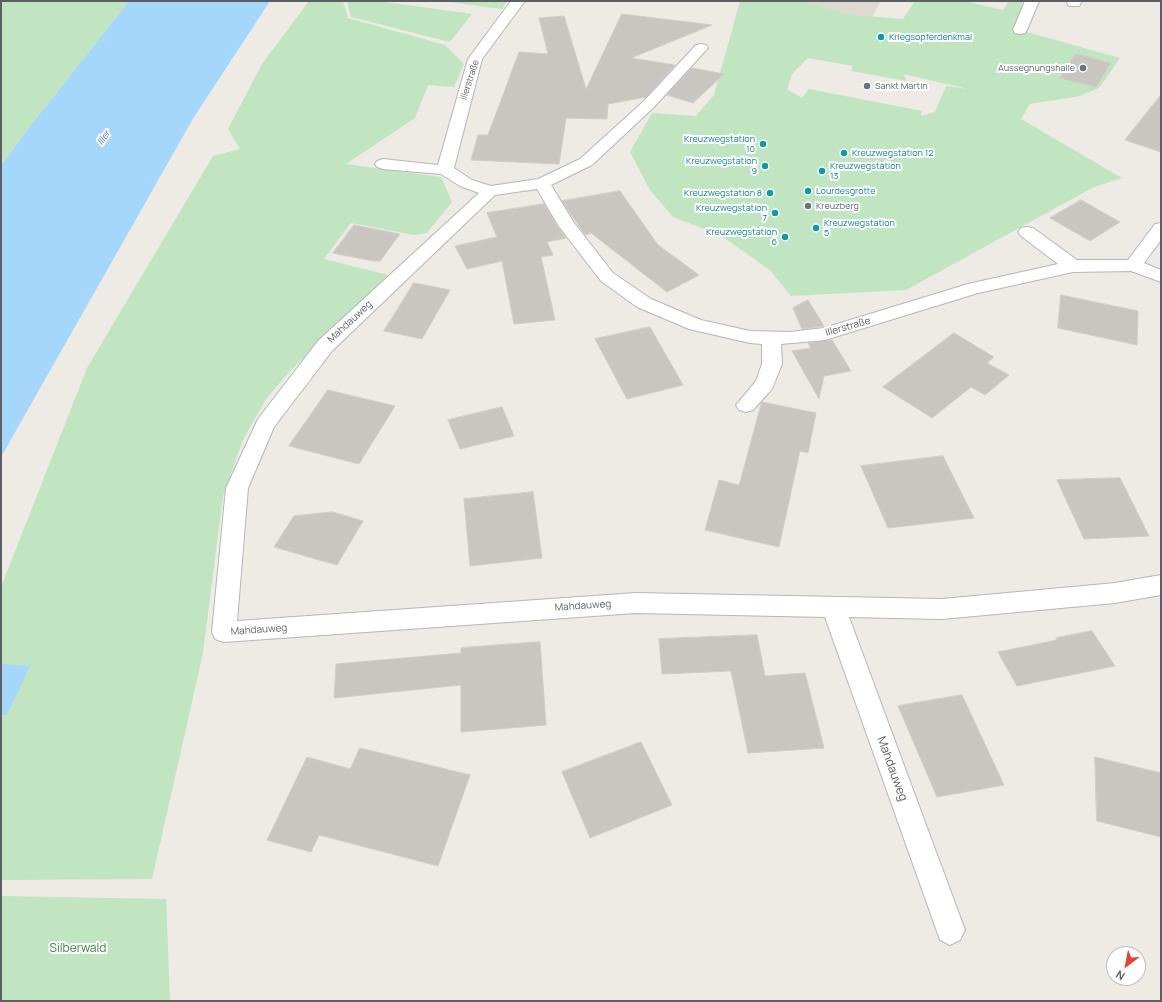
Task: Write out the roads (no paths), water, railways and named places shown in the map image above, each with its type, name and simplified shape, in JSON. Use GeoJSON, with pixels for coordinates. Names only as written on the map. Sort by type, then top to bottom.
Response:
{"type":"FeatureCollection","features":[{"type":"Feature","properties":{"kind":"street","name":"Illerstraße"},"geometry":{"type":"LineString","coordinates":[[445,170],[476,60],[518,1]]}},
{"type":"Feature","properties":{"kind":"street"},"geometry":{"type":"LineString","coordinates":[[1020,30],[1032,1]]}},
{"type":"Feature","properties":{"kind":"street"},"geometry":{"type":"LineString","coordinates":[[383,164],[445,170],[466,183],[490,191],[542,183],[586,162],[649,104],[701,48]]}},
{"type":"Feature","properties":{"kind":"street","name":"Illerstraße"},"geometry":{"type":"LineString","coordinates":[[542,183],[566,225],[607,277],[644,303],[696,325],[750,337],[790,338],[825,334],[974,288],[1073,266],[1133,265],[1161,276]]}},
{"type":"Feature","properties":{"kind":"street","name":"Mahdauweg"},"geometry":{"type":"LineString","coordinates":[[490,191],[325,346],[265,424],[237,488],[224,632],[636,603],[942,609],[1115,593],[1161,585]]}},
{"type":"Feature","properties":{"kind":"street"},"geometry":{"type":"LineString","coordinates":[[1133,265],[1161,228]]}},
{"type":"Feature","properties":{"kind":"street"},"geometry":{"type":"LineString","coordinates":[[1027,232],[1073,266]]}},
{"type":"Feature","properties":{"kind":"street"},"geometry":{"type":"LineString","coordinates":[[746,405],[765,384],[772,364],[771,338]]}},
{"type":"Feature","properties":{"kind":"street","name":"Mahdauweg"},"geometry":{"type":"LineString","coordinates":[[834,608],[950,930]]}},
{"type":"Feature","properties":{"kind":"water","name":"Iller"},"geometry":{"type":"Polygon","coordinates":[[[129,1],[270,1],[194,117],[1,457],[1,166],[31,125],[129,1]]]}},
{"type":"Feature","properties":{"kind":"water"},"geometry":{"type":"Polygon","coordinates":[[[1,664],[30,666],[7,715],[1,715],[1,664]]]}},
{"type":"Feature","properties":{"kind":"place","name":"Kriegsopferdenkmal"},"geometry":{"type":"Point","coordinates":[881,37]}},
{"type":"Feature","properties":{"kind":"place","name":"Aussegnungshalle"},"geometry":{"type":"Point","coordinates":[1083,68]}},
{"type":"Feature","properties":{"kind":"place","name":"Sankt Martin"},"geometry":{"type":"Point","coordinates":[867,86]}},
{"type":"Feature","properties":{"kind":"place","name":"Kreuzwegstation 10"},"geometry":{"type":"Point","coordinates":[763,144]}},
{"type":"Feature","properties":{"kind":"place","name":"Kreuzwegstation 12"},"geometry":{"type":"Point","coordinates":[844,153]}},
{"type":"Feature","properties":{"kind":"place","name":"Kreuzwegstation 9"},"geometry":{"type":"Point","coordinates":[765,166]}},
{"type":"Feature","properties":{"kind":"place","name":"Kreuzwegstation 13"},"geometry":{"type":"Point","coordinates":[822,171]}},
{"type":"Feature","properties":{"kind":"place","name":"Lourdesgrotte"},"geometry":{"type":"Point","coordinates":[808,191]}},
{"type":"Feature","properties":{"kind":"place","name":"Kreuzwegstation 8"},"geometry":{"type":"Point","coordinates":[770,193]}},
{"type":"Feature","properties":{"kind":"place","name":"Kreuzberg"},"geometry":{"type":"Point","coordinates":[808,206]}},
{"type":"Feature","properties":{"kind":"place","name":"Kreuzwegstation 7"},"geometry":{"type":"Point","coordinates":[775,213]}},
{"type":"Feature","properties":{"kind":"place","name":"Kreuzwegstation 5"},"geometry":{"type":"Point","coordinates":[816,228]}},
{"type":"Feature","properties":{"kind":"place","name":"Kreuzwegstation 6"},"geometry":{"type":"Point","coordinates":[785,237]}},
{"type":"Feature","properties":{"kind":"park label","name":"Silberwald"},"geometry":{"type":"Point","coordinates":[78,949]}}]}
